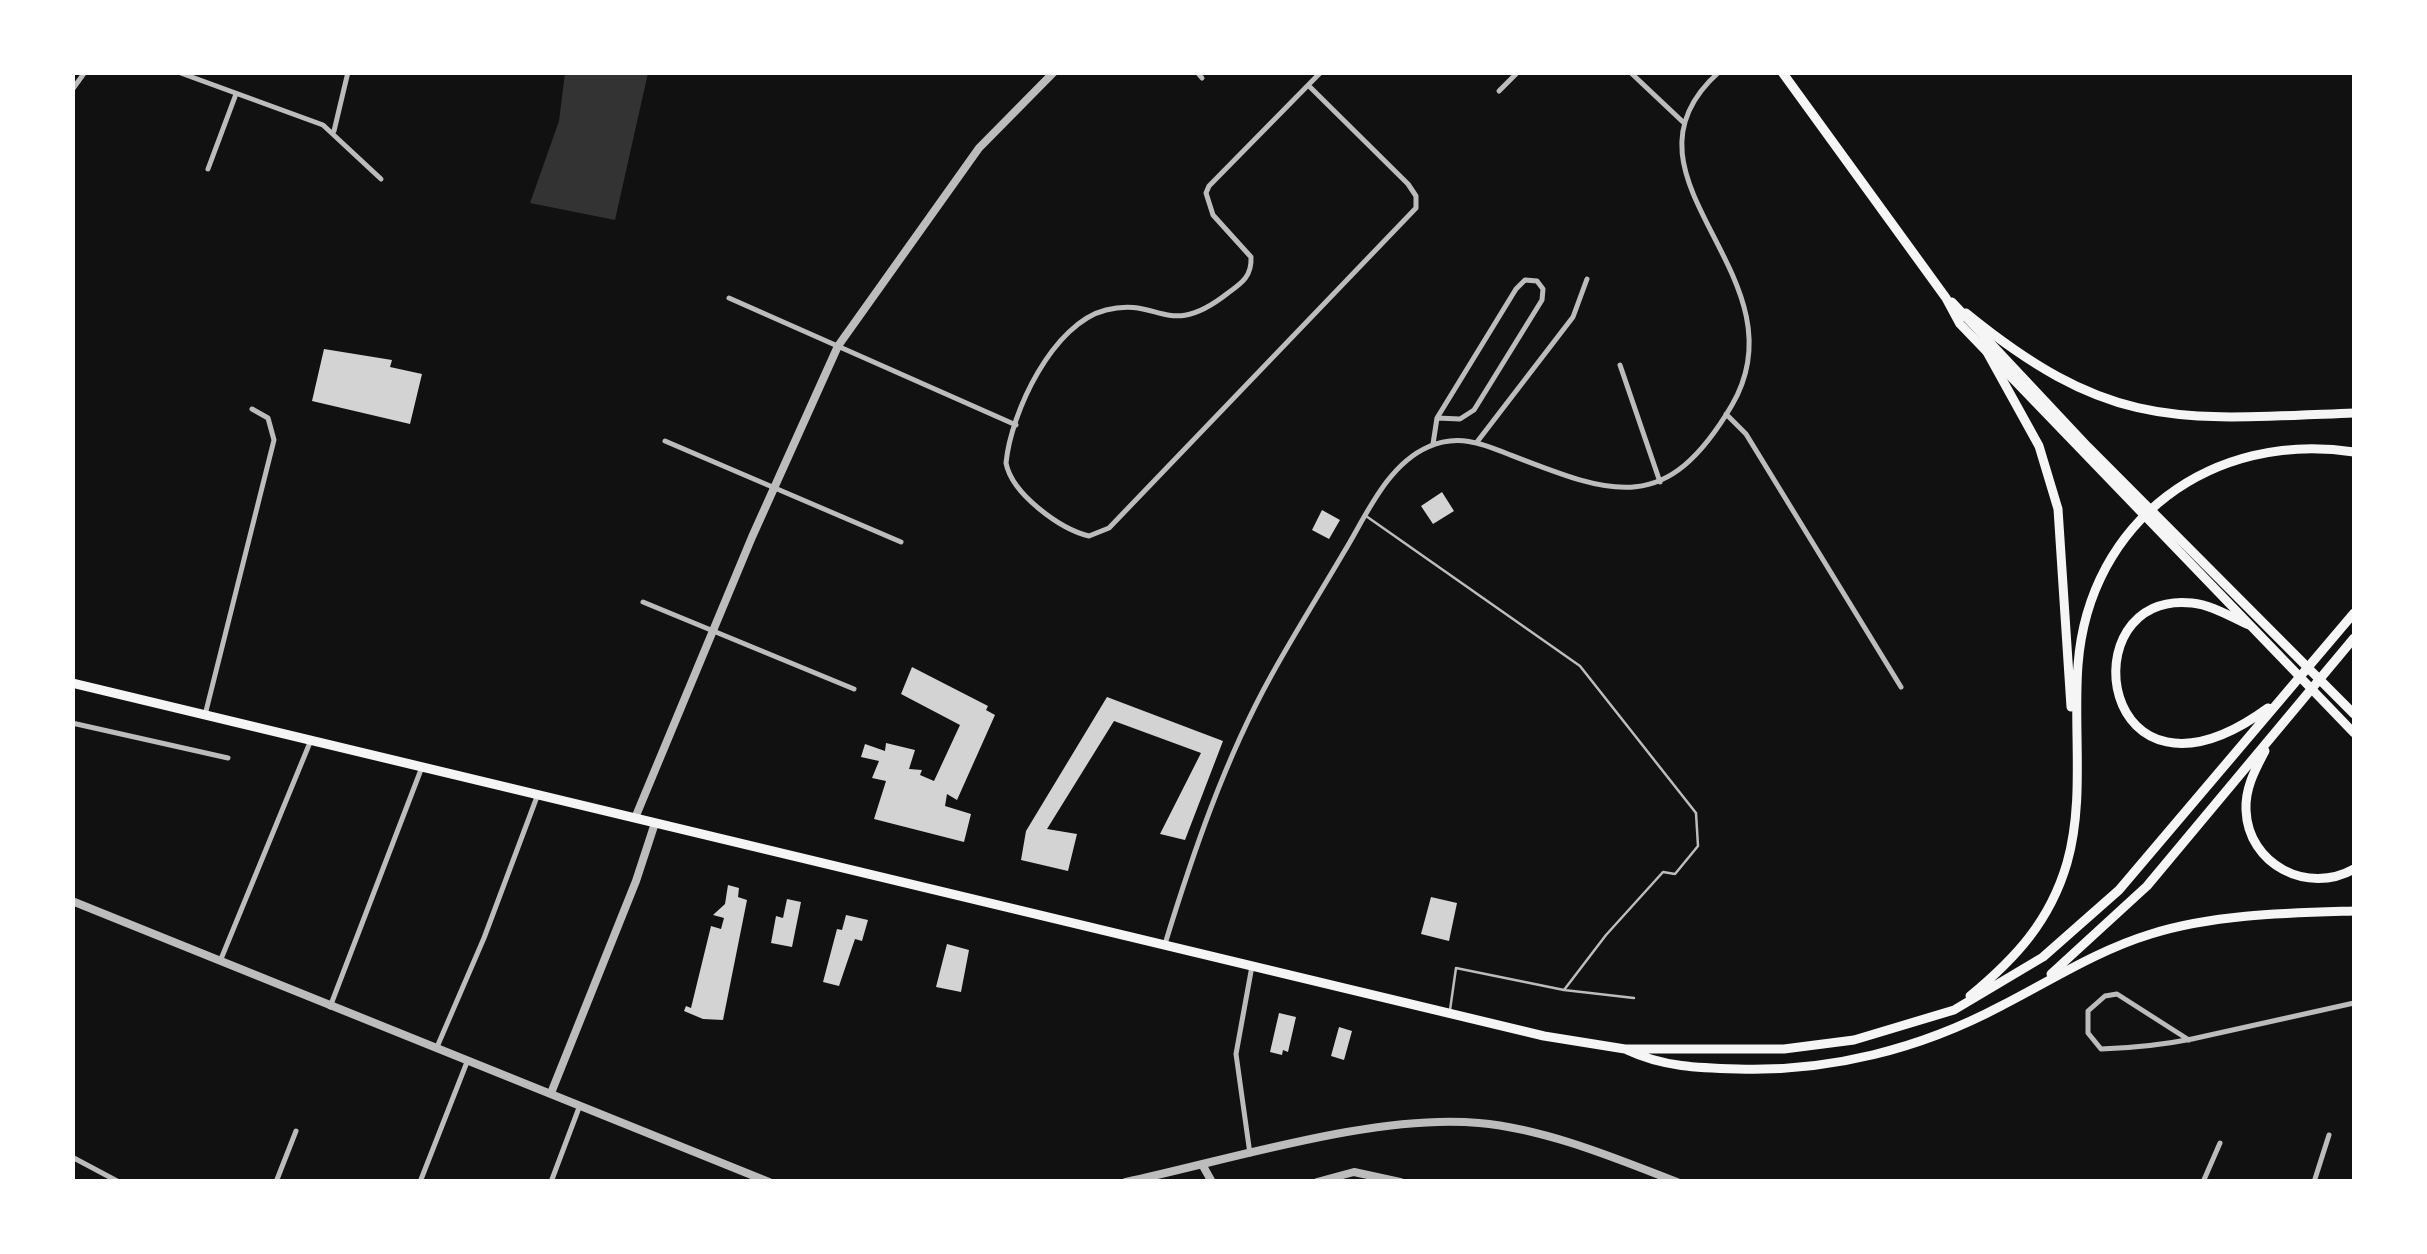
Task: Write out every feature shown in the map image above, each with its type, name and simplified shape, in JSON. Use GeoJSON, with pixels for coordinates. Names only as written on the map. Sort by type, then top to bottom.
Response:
{"type":"FeatureCollection","features":[{"type":"Feature","properties":{"kind":"main road"},"geometry":{"type":"LineString","coordinates":[[1784,72],[1946,298],[1960,324],[2274,642],[2354,714]]}},
{"type":"Feature","properties":{"kind":"main road"},"geometry":{"type":"LineString","coordinates":[[1946,298],[2050,376],[2124,406],[2204,418],[2354,413]]}},
{"type":"Feature","properties":{"kind":"main road"},"geometry":{"type":"LineString","coordinates":[[1966,313],[2122,488]]}},
{"type":"Feature","properties":{"kind":"main road"},"geometry":{"type":"LineString","coordinates":[[1988,352],[2039,446],[2058,509],[2074,779]]}},
{"type":"Feature","properties":{"kind":"main road"},"geometry":{"type":"LineString","coordinates":[[1954,1010],[2024,948],[2050,906],[2068,857],[2081,637],[2097,584],[2132,529],[2182,484],[2240,458],[2303,447],[2354,452]]}},
{"type":"Feature","properties":{"kind":"main road"},"geometry":{"type":"LineString","coordinates":[[2173,539],[2249,625]]}},
{"type":"Feature","properties":{"kind":"main road"},"geometry":{"type":"LineString","coordinates":[[2286,694],[2230,733],[2188,744],[2148,735],[2125,712],[2114,681],[2114,664],[2126,633],[2144,615],[2166,605],[2191,602],[2249,625],[2274,642],[2354,733]]}},
{"type":"Feature","properties":{"kind":"main road"},"geometry":{"type":"LineString","coordinates":[[1625,1049],[1813,1046],[1890,1031],[1954,1010],[2042,956],[2094,914],[2354,613]]}},
{"type":"Feature","properties":{"kind":"main road"},"geometry":{"type":"LineString","coordinates":[[2037,986],[2126,908],[2354,638]]}},
{"type":"Feature","properties":{"kind":"main road"},"geometry":{"type":"LineString","coordinates":[[2327,670],[2354,650]]}},
{"type":"Feature","properties":{"kind":"main road"},"geometry":{"type":"LineString","coordinates":[[72,683],[1449,1014],[1625,1049],[1684,1067],[1794,1069],[1900,1048],[1961,1025],[2107,951],[2176,927],[2354,911]]}},
{"type":"Feature","properties":{"kind":"main road"},"geometry":{"type":"LineString","coordinates":[[2277,731],[2250,782],[2246,806],[2252,838],[2272,864],[2301,878],[2325,879],[2354,869]]}},
{"type":"Feature","properties":{"kind":"street"},"geometry":{"type":"LineString","coordinates":[[72,90],[84,72]]}},
{"type":"Feature","properties":{"kind":"street"},"geometry":{"type":"LineString","coordinates":[[178,72],[334,131],[382,178]]}},
{"type":"Feature","properties":{"kind":"street"},"geometry":{"type":"LineString","coordinates":[[334,131],[348,72]]}},
{"type":"Feature","properties":{"kind":"street"},"geometry":{"type":"LineString","coordinates":[[635,818],[773,486],[838,346],[979,148],[1054,72]]}},
{"type":"Feature","properties":{"kind":"street"},"geometry":{"type":"LineString","coordinates":[[1308,86],[1415,193],[1416,208],[1102,533],[1089,536],[1075,531],[1016,485],[1006,463],[1016,425],[1046,358],[1077,323],[1116,308],[1166,317],[1196,315],[1243,282],[1251,269],[1251,257],[1213,214],[1206,193],[1321,72]]}},
{"type":"Feature","properties":{"kind":"street"},"geometry":{"type":"LineString","coordinates":[[1499,91],[1518,72]]}},
{"type":"Feature","properties":{"kind":"street"},"geometry":{"type":"LineString","coordinates":[[1630,72],[1683,122]]}},
{"type":"Feature","properties":{"kind":"street"},"geometry":{"type":"LineString","coordinates":[[1164,945],[1187,873],[1249,720],[1366,516],[1399,468],[1433,444],[1477,442],[1610,488],[1636,488],[1660,482],[1697,455],[1726,414],[1749,365],[1749,319],[1731,269],[1685,173],[1679,150],[1683,122],[1704,86],[1719,72]]}},
{"type":"Feature","properties":{"kind":"street"},"geometry":{"type":"LineString","coordinates":[[208,168],[236,94]]}},
{"type":"Feature","properties":{"kind":"street"},"geometry":{"type":"LineString","coordinates":[[1477,442],[1573,317],[1587,279]]}},
{"type":"Feature","properties":{"kind":"street"},"geometry":{"type":"LineString","coordinates":[[1433,444],[1437,418],[1516,289],[1524,280],[1537,281],[1543,289],[1542,300],[1474,410],[1460,419],[1437,418]]}},
{"type":"Feature","properties":{"kind":"street"},"geometry":{"type":"LineString","coordinates":[[729,298],[1016,425]]}},
{"type":"Feature","properties":{"kind":"street"},"geometry":{"type":"LineString","coordinates":[[1620,365],[1660,482]]}},
{"type":"Feature","properties":{"kind":"street"},"geometry":{"type":"LineString","coordinates":[[205,715],[242,583],[274,440],[268,418],[252,410]]}},
{"type":"Feature","properties":{"kind":"street"},"geometry":{"type":"LineString","coordinates":[[1726,414],[1746,434],[1900,687]]}},
{"type":"Feature","properties":{"kind":"street"},"geometry":{"type":"LineString","coordinates":[[665,441],[901,542]]}},
{"type":"Feature","properties":{"kind":"street"},"geometry":{"type":"LineString","coordinates":[[643,602],[854,689]]}},
{"type":"Feature","properties":{"kind":"street"},"geometry":{"type":"LineString","coordinates":[[72,723],[228,758]]}},
{"type":"Feature","properties":{"kind":"street"},"geometry":{"type":"LineString","coordinates":[[220,962],[311,740]]}},
{"type":"Feature","properties":{"kind":"street"},"geometry":{"type":"LineString","coordinates":[[330,1008],[402,829],[422,766]]}},
{"type":"Feature","properties":{"kind":"street"},"geometry":{"type":"LineString","coordinates":[[435,1050],[484,938],[538,794]]}},
{"type":"Feature","properties":{"kind":"street"},"geometry":{"type":"LineString","coordinates":[[551,1094],[636,882],[655,823]]}},
{"type":"Feature","properties":{"kind":"street"},"geometry":{"type":"LineString","coordinates":[[72,901],[767,1181]]}},
{"type":"Feature","properties":{"kind":"street"},"geometry":{"type":"LineString","coordinates":[[1250,1154],[1236,1054],[1252,966]]}},
{"type":"Feature","properties":{"kind":"street"},"geometry":{"type":"LineString","coordinates":[[2189,1040],[2129,998],[2105,996],[2088,1011],[2086,1024],[2093,1043],[2102,1050],[2189,1040],[2354,1004]]}},
{"type":"Feature","properties":{"kind":"street"},"geometry":{"type":"LineString","coordinates":[[420,1182],[467,1062]]}},
{"type":"Feature","properties":{"kind":"street"},"geometry":{"type":"LineString","coordinates":[[551,1182],[580,1105]]}},
{"type":"Feature","properties":{"kind":"street"},"geometry":{"type":"LineString","coordinates":[[1126,1182],[1403,1125],[1462,1122],[1519,1130],[1677,1182]]}},
{"type":"Feature","properties":{"kind":"street"},"geometry":{"type":"LineString","coordinates":[[276,1182],[296,1131]]}},
{"type":"Feature","properties":{"kind":"street"},"geometry":{"type":"LineString","coordinates":[[2314,1182],[2329,1135]]}},
{"type":"Feature","properties":{"kind":"street"},"geometry":{"type":"LineString","coordinates":[[2203,1182],[2220,1143]]}},
{"type":"Feature","properties":{"kind":"street"},"geometry":{"type":"LineString","coordinates":[[72,1157],[119,1182]]}},
{"type":"Feature","properties":{"kind":"street"},"geometry":{"type":"LineString","coordinates":[[1202,1166],[1212,1182]]}},
{"type":"Feature","properties":{"kind":"street"},"geometry":{"type":"LineString","coordinates":[[1316,1182],[1354,1172],[1400,1182]]}},
{"type":"Feature","properties":{"kind":"lane"},"geometry":{"type":"LineString","coordinates":[[1366,516],[1580,666],[1696,813],[1698,846],[1675,874],[1664,872],[1606,935],[1564,990]]}},
{"type":"Feature","properties":{"kind":"lane"},"geometry":{"type":"LineString","coordinates":[[1449,1014],[1456,968],[1564,990],[1634,998]]}},
{"type":"Feature","properties":{"kind":"shaded area"},"geometry":{"type":"Polygon","coordinates":[[[565,73],[648,73],[615,220],[530,203],[559,121],[565,73]]]}},
{"type":"Feature","properties":{"kind":"building"},"geometry":{"type":"Polygon","coordinates":[[[324,349],[392,360],[390,367],[422,374],[410,424],[312,401],[324,349]]]}},
{"type":"Feature","properties":{"kind":"building"},"geometry":{"type":"Polygon","coordinates":[[[1442,492],[1454,511],[1433,524],[1421,506],[1442,492]]]}},
{"type":"Feature","properties":{"kind":"building"},"geometry":{"type":"Polygon","coordinates":[[[1322,510],[1340,520],[1329,539],[1312,530],[1322,510]]]}},
{"type":"Feature","properties":{"kind":"building"},"geometry":{"type":"Polygon","coordinates":[[[912,667],[988,706],[986,710],[995,715],[957,800],[947,794],[945,806],[971,814],[964,842],[874,819],[886,781],[872,778],[879,761],[861,757],[865,744],[885,751],[886,743],[915,750],[909,769],[922,770],[920,775],[934,781],[960,725],[901,694],[912,667]]]}},
{"type":"Feature","properties":{"kind":"building"},"geometry":{"type":"Polygon","coordinates":[[[1107,697],[1223,741],[1185,840],[1160,834],[1201,753],[1114,721],[1047,829],[1077,834],[1068,871],[1021,860],[1026,831],[1107,697]]]}},
{"type":"Feature","properties":{"kind":"building"},"geometry":{"type":"Polygon","coordinates":[[[728,885],[739,888],[738,897],[747,900],[723,1020],[703,1019],[684,1011],[686,1006],[691,1008],[711,926],[721,929],[724,918],[713,915],[725,904],[728,885]]]}},
{"type":"Feature","properties":{"kind":"building"},"geometry":{"type":"Polygon","coordinates":[[[1431,897],[1457,903],[1449,941],[1421,934],[1431,897]]]}},
{"type":"Feature","properties":{"kind":"building"},"geometry":{"type":"Polygon","coordinates":[[[787,899],[801,902],[792,947],[771,943],[776,916],[783,918],[787,899]]]}},
{"type":"Feature","properties":{"kind":"building"},"geometry":{"type":"Polygon","coordinates":[[[846,915],[868,920],[862,941],[855,939],[839,986],[823,982],[837,929],[842,930],[846,915]]]}},
{"type":"Feature","properties":{"kind":"building"},"geometry":{"type":"Polygon","coordinates":[[[947,944],[969,950],[961,992],[936,987],[947,944]]]}},
{"type":"Feature","properties":{"kind":"building"},"geometry":{"type":"Polygon","coordinates":[[[1279,1013],[1296,1017],[1288,1052],[1283,1050],[1282,1055],[1270,1052],[1279,1013]]]}},
{"type":"Feature","properties":{"kind":"building"},"geometry":{"type":"Polygon","coordinates":[[[1339,1027],[1352,1031],[1344,1060],[1331,1056],[1339,1027]]]}}]}
